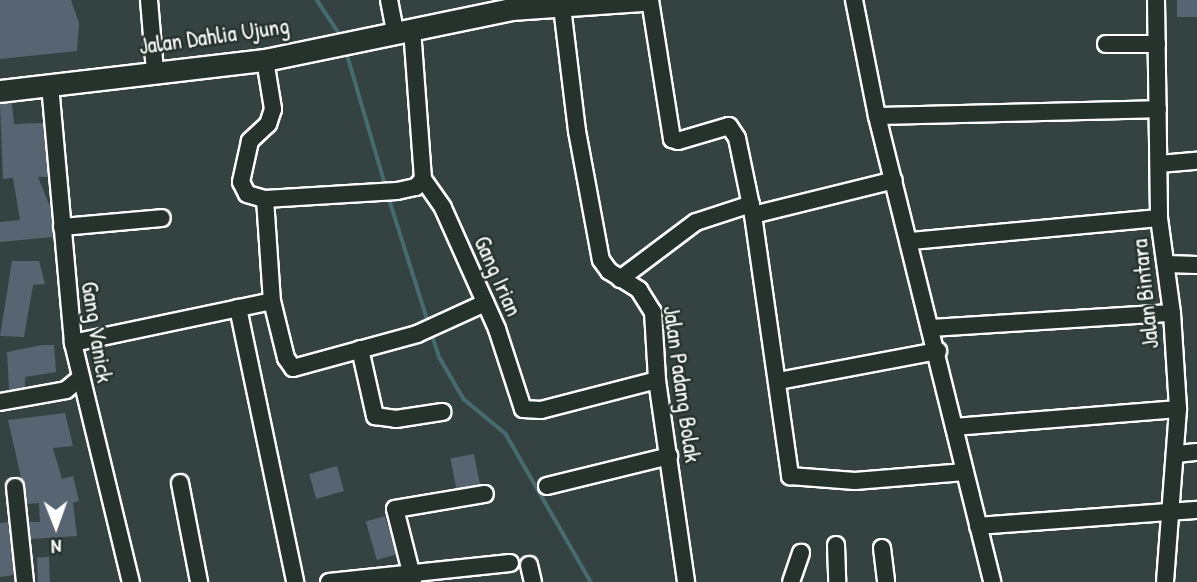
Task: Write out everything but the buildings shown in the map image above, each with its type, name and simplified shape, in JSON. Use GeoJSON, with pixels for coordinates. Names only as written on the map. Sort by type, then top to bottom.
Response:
{"type":"FeatureCollection","features":[{"type":"Feature","properties":{"kind":"main road","name":"Jalan Dahlia Ujung"},"geometry":{"type":"LineString","coordinates":[[0,91],[265,60],[510,5],[562,7],[642,0]]}},
{"type":"Feature","properties":{"kind":"street"},"geometry":{"type":"LineString","coordinates":[[149,0],[155,71]]}},
{"type":"Feature","properties":{"kind":"street"},"geometry":{"type":"LineString","coordinates":[[265,60],[272,118],[250,141],[241,182],[247,194],[265,199],[366,190],[397,191],[416,187],[423,179],[404,30],[389,0]]}},
{"type":"Feature","properties":{"kind":"street"},"geometry":{"type":"LineString","coordinates":[[650,0],[672,139],[678,141],[723,126],[733,129],[752,210],[791,477],[855,481],[965,472]]}},
{"type":"Feature","properties":{"kind":"street"},"geometry":{"type":"LineString","coordinates":[[854,0],[877,117],[911,241],[992,582]]}},
{"type":"Feature","properties":{"kind":"street","name":"Jalan Bintara"},"geometry":{"type":"LineString","coordinates":[[1156,0],[1159,218],[1172,313],[1178,409],[1177,454],[1169,511],[1165,582]]}},
{"type":"Feature","properties":{"kind":"street","name":"Jalan Padang Bolak"},"geometry":{"type":"LineString","coordinates":[[562,7],[577,131],[601,260],[620,279],[639,290],[653,313],[657,380],[686,582]]}},
{"type":"Feature","properties":{"kind":"street"},"geometry":{"type":"LineString","coordinates":[[1106,44],[1157,44]]}},
{"type":"Feature","properties":{"kind":"street","name":"Gang Vanick"},"geometry":{"type":"LineString","coordinates":[[50,85],[73,343],[79,379],[131,582]]}},
{"type":"Feature","properties":{"kind":"street"},"geometry":{"type":"LineString","coordinates":[[877,117],[1158,109]]}},
{"type":"Feature","properties":{"kind":"street"},"geometry":{"type":"LineString","coordinates":[[1159,164],[1197,161]]}},
{"type":"Feature","properties":{"kind":"street","name":"Gang Irian"},"geometry":{"type":"LineString","coordinates":[[423,179],[443,208],[485,303],[524,410],[541,410],[657,380]]}},
{"type":"Feature","properties":{"kind":"street"},"geometry":{"type":"LineString","coordinates":[[620,279],[696,222],[894,180]]}},
{"type":"Feature","properties":{"kind":"street"},"geometry":{"type":"LineString","coordinates":[[265,199],[272,301],[286,358],[293,368],[417,334],[485,303]]}},
{"type":"Feature","properties":{"kind":"street"},"geometry":{"type":"LineString","coordinates":[[62,227],[162,218]]}},
{"type":"Feature","properties":{"kind":"street"},"geometry":{"type":"LineString","coordinates":[[911,241],[1159,218]]}},
{"type":"Feature","properties":{"kind":"street"},"geometry":{"type":"LineString","coordinates":[[1166,264],[1197,264]]}},
{"type":"Feature","properties":{"kind":"street"},"geometry":{"type":"LineString","coordinates":[[73,343],[272,301]]}},
{"type":"Feature","properties":{"kind":"street"},"geometry":{"type":"LineString","coordinates":[[238,308],[295,582]]}},
{"type":"Feature","properties":{"kind":"street"},"geometry":{"type":"LineString","coordinates":[[931,328],[1172,313]]}},
{"type":"Feature","properties":{"kind":"street"},"geometry":{"type":"LineString","coordinates":[[360,349],[375,416],[385,419],[442,412]]}},
{"type":"Feature","properties":{"kind":"street"},"geometry":{"type":"LineString","coordinates":[[779,381],[938,351]]}},
{"type":"Feature","properties":{"kind":"street"},"geometry":{"type":"LineString","coordinates":[[0,402],[66,390],[79,379]]}},
{"type":"Feature","properties":{"kind":"street"},"geometry":{"type":"LineString","coordinates":[[954,427],[1178,409]]}},
{"type":"Feature","properties":{"kind":"street"},"geometry":{"type":"LineString","coordinates":[[1177,454],[1197,452]]}},
{"type":"Feature","properties":{"kind":"street"},"geometry":{"type":"LineString","coordinates":[[547,486],[669,456]]}},
{"type":"Feature","properties":{"kind":"street"},"geometry":{"type":"LineString","coordinates":[[180,483],[199,582]]}},
{"type":"Feature","properties":{"kind":"street"},"geometry":{"type":"LineString","coordinates":[[15,487],[24,582]]}},
{"type":"Feature","properties":{"kind":"street"},"geometry":{"type":"LineString","coordinates":[[413,577],[395,509],[485,494]]}},
{"type":"Feature","properties":{"kind":"street"},"geometry":{"type":"LineString","coordinates":[[978,526],[1197,510]]}},
{"type":"Feature","properties":{"kind":"street"},"geometry":{"type":"LineString","coordinates":[[836,545],[837,582]]}},
{"type":"Feature","properties":{"kind":"street"},"geometry":{"type":"LineString","coordinates":[[882,548],[886,582]]}},
{"type":"Feature","properties":{"kind":"street"},"geometry":{"type":"LineString","coordinates":[[791,582],[801,553]]}},
{"type":"Feature","properties":{"kind":"street"},"geometry":{"type":"LineString","coordinates":[[329,582],[413,577],[510,563]]}},
{"type":"Feature","properties":{"kind":"street"},"geometry":{"type":"LineString","coordinates":[[529,565],[533,582]]}},
{"type":"Feature","properties":{"kind":"waterway"},"geometry":{"type":"LineString","coordinates":[[317,0],[341,36]]}},
{"type":"Feature","properties":{"kind":"waterway"},"geometry":{"type":"LineString","coordinates":[[346,50],[386,187]]}},
{"type":"Feature","properties":{"kind":"waterway"},"geometry":{"type":"LineString","coordinates":[[389,198],[429,324]]}},
{"type":"Feature","properties":{"kind":"waterway"},"geometry":{"type":"LineString","coordinates":[[431,331],[440,358],[464,399],[506,434],[591,582]]}}]}
